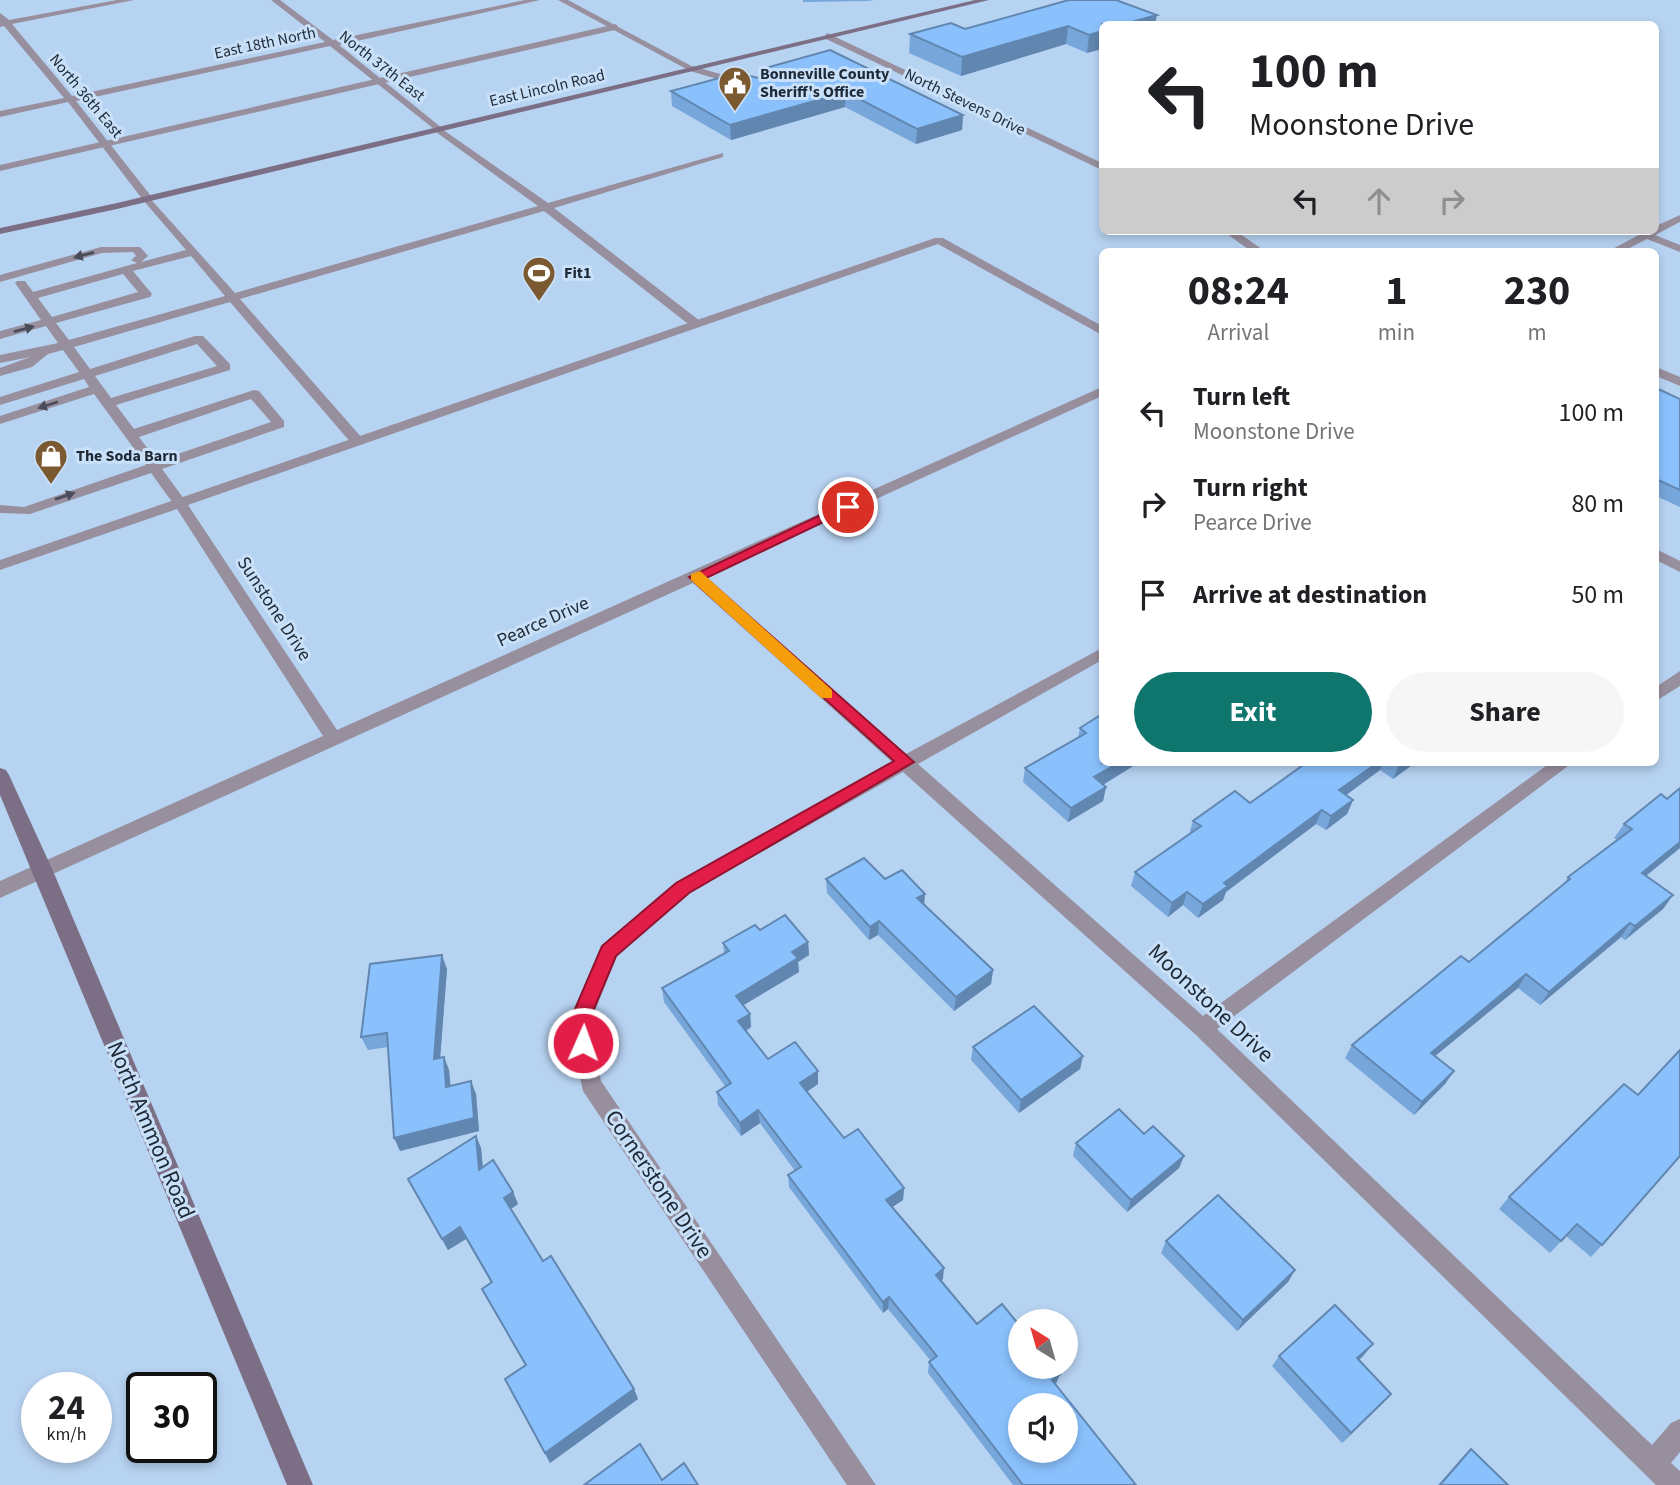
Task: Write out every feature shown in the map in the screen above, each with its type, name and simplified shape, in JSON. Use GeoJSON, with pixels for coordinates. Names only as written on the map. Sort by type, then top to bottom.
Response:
{"type":"FeatureCollection","features":[{"type":"Feature","properties":{"kind":"main road","name":"East Lincoln Road"},"geometry":{"type":"LineString","coordinates":[[0,241],[147,198],[985,0]]}},
{"type":"Feature","properties":{"kind":"main road","name":"East Lincoln Road"},"geometry":{"type":"LineString","coordinates":[[0,231],[117,206]]}},
{"type":"Feature","properties":{"kind":"main road","name":"North Ammon Road"},"geometry":{"type":"LineString","coordinates":[[0,775],[43,871],[300,1485]]}},
{"type":"Feature","properties":{"kind":"street"},"geometry":{"type":"LineString","coordinates":[[2,21],[131,0]]}},
{"type":"Feature","properties":{"kind":"street","name":"North 37th East"},"geometry":{"type":"LineString","coordinates":[[275,0],[381,81],[439,130],[546,207],[696,324]]}},
{"type":"Feature","properties":{"kind":"street","name":"East 18th North"},"geometry":{"type":"LineString","coordinates":[[0,114],[536,0]]}},
{"type":"Feature","properties":{"kind":"street"},"geometry":{"type":"LineString","coordinates":[[562,0],[693,69],[750,85]]}},
{"type":"Feature","properties":{"kind":"street","name":"North 36th East"},"geometry":{"type":"LineString","coordinates":[[2,21],[107,144],[147,198],[230,298],[357,441]]}},
{"type":"Feature","properties":{"kind":"street"},"geometry":{"type":"LineString","coordinates":[[0,168],[616,27]]}},
{"type":"Feature","properties":{"kind":"street","name":"North Stevens Drive"},"geometry":{"type":"LineString","coordinates":[[827,36],[1099,166]]}},
{"type":"Feature","properties":{"kind":"street"},"geometry":{"type":"LineString","coordinates":[[0,359],[49,350],[719,155]]}},
{"type":"Feature","properties":{"kind":"street"},"geometry":{"type":"LineString","coordinates":[[1659,228],[1680,218]]}},
{"type":"Feature","properties":{"kind":"street"},"geometry":{"type":"LineString","coordinates":[[1234,235],[1254,248]]}},
{"type":"Feature","properties":{"kind":"street"},"geometry":{"type":"LineString","coordinates":[[1621,248],[1646,235]]}},
{"type":"Feature","properties":{"kind":"street"},"geometry":{"type":"LineString","coordinates":[[1657,235],[1680,249]]}},
{"type":"Feature","properties":{"kind":"street"},"geometry":{"type":"LineString","coordinates":[[0,565],[939,240],[1099,329]]}},
{"type":"Feature","properties":{"kind":"street"},"geometry":{"type":"LineString","coordinates":[[0,279],[101,250],[124,248],[121,253],[129,260],[139,263]]}},
{"type":"Feature","properties":{"kind":"street"},"geometry":{"type":"LineString","coordinates":[[30,296],[126,270],[139,263],[192,252]]}},
{"type":"Feature","properties":{"kind":"street"},"geometry":{"type":"LineString","coordinates":[[0,274],[44,265]]}},
{"type":"Feature","properties":{"kind":"street"},"geometry":{"type":"LineString","coordinates":[[0,335],[146,294],[126,270]]}},
{"type":"Feature","properties":{"kind":"street","name":"Sunstone Drive"},"geometry":{"type":"LineString","coordinates":[[21,283],[63,346],[180,503],[333,738]]}},
{"type":"Feature","properties":{"kind":"street"},"geometry":{"type":"LineString","coordinates":[[0,401],[199,340],[225,367],[107,404]]}},
{"type":"Feature","properties":{"kind":"street"},"geometry":{"type":"LineString","coordinates":[[0,372],[28,364],[49,350]]}},
{"type":"Feature","properties":{"kind":"street"},"geometry":{"type":"LineString","coordinates":[[1659,372],[1680,382]]}},
{"type":"Feature","properties":{"kind":"street"},"geometry":{"type":"LineString","coordinates":[[0,420],[96,389]]}},
{"type":"Feature","properties":{"kind":"street","name":"Pearce Drive"},"geometry":{"type":"LineString","coordinates":[[0,890],[1099,392]]}},
{"type":"Feature","properties":{"kind":"street"},"geometry":{"type":"LineString","coordinates":[[0,509],[25,511],[279,424],[254,394],[130,435]]}},
{"type":"Feature","properties":{"kind":"street"},"geometry":{"type":"LineString","coordinates":[[1659,556],[1680,567]]}},
{"type":"Feature","properties":{"kind":"street","name":"Moonstone Drive"},"geometry":{"type":"LineString","coordinates":[[696,577],[1202,1028],[1675,1485]]}},
{"type":"Feature","properties":{"kind":"street","name":"Cornerstone Drive"},"geometry":{"type":"LineString","coordinates":[[863,1485],[591,1084],[579,1023],[609,951],[682,888],[1099,655]]}},
{"type":"Feature","properties":{"kind":"street"},"geometry":{"type":"LineString","coordinates":[[1659,693],[1680,677]]}},
{"type":"Feature","properties":{"kind":"street"},"geometry":{"type":"LineString","coordinates":[[1202,1028],[1559,766]]}},
{"type":"Feature","properties":{"kind":"street"},"geometry":{"type":"LineString","coordinates":[[1653,1464],[1680,1432]]}},
{"type":"Feature","properties":{"kind":"building"},"geometry":{"type":"Polygon","coordinates":[[[1069,0],[1116,0],[1157,15],[1135,21],[1099,21],[1099,32],[1089,35],[1068,26],[962,57],[910,34],[951,23],[965,29],[1069,0]]]}},
{"type":"Feature","properties":{"kind":"building"},"geometry":{"type":"Polygon","coordinates":[[[830,50],[963,115],[917,129],[846,92],[730,125],[671,91],[738,73],[762,79],[768,74],[762,69],[830,50]]]}},
{"type":"Feature","properties":{"kind":"building"},"geometry":{"type":"Polygon","coordinates":[[[1659,389],[1680,399],[1680,490],[1659,480],[1659,389]]]}},
{"type":"Feature","properties":{"kind":"building"},"geometry":{"type":"Polygon","coordinates":[[[1099,716],[1099,766],[1113,766],[1094,777],[1106,787],[1071,808],[1025,768],[1086,733],[1080,728],[1099,716]]]}},
{"type":"Feature","properties":{"kind":"building"},"geometry":{"type":"Polygon","coordinates":[[[1302,766],[1373,766],[1339,790],[1353,800],[1331,816],[1322,810],[1224,883],[1228,886],[1203,904],[1187,892],[1172,903],[1135,872],[1201,826],[1193,821],[1235,791],[1250,803],[1302,766]]]}},
{"type":"Feature","properties":{"kind":"building"},"geometry":{"type":"Polygon","coordinates":[[[1680,788],[1680,842],[1642,873],[1673,895],[1635,926],[1630,923],[1549,992],[1526,974],[1431,1053],[1454,1071],[1422,1102],[1352,1045],[1461,956],[1469,962],[1570,879],[1568,877],[1632,829],[1624,824],[1661,794],[1667,799],[1680,788]]]}},
{"type":"Feature","properties":{"kind":"building"},"geometry":{"type":"Polygon","coordinates":[[[864,858],[885,879],[902,870],[925,894],[917,898],[993,970],[956,997],[879,921],[870,927],[826,879],[864,858]]]}},
{"type":"Feature","properties":{"kind":"building"},"geometry":{"type":"Polygon","coordinates":[[[785,915],[808,942],[792,952],[798,958],[736,996],[750,1014],[738,1021],[768,1059],[795,1042],[818,1071],[800,1083],[844,1138],[858,1129],[904,1188],[886,1200],[944,1268],[936,1275],[977,1324],[1002,1304],[1008,1311],[1008,1379],[1053,1379],[1062,1393],[1008,1393],[1008,1463],[1078,1463],[1078,1412],[1136,1485],[1023,1485],[929,1362],[937,1356],[889,1297],[883,1302],[788,1175],[801,1167],[758,1110],[740,1123],[717,1092],[731,1083],[662,988],[729,951],[723,943],[755,925],[760,930],[785,915]]]}},
{"type":"Feature","properties":{"kind":"building"},"geometry":{"type":"Polygon","coordinates":[[[442,955],[434,1059],[444,1057],[446,1087],[471,1081],[474,1118],[394,1138],[387,1033],[361,1037],[370,964],[442,955]]]}},
{"type":"Feature","properties":{"kind":"building"},"geometry":{"type":"Polygon","coordinates":[[[1034,1006],[1083,1056],[1021,1100],[973,1047],[1034,1006]]]}},
{"type":"Feature","properties":{"kind":"building"},"geometry":{"type":"Polygon","coordinates":[[[1680,1050],[1680,1156],[1602,1245],[1577,1224],[1561,1241],[1509,1197],[1624,1084],[1638,1095],[1680,1050]]]}},
{"type":"Feature","properties":{"kind":"building"},"geometry":{"type":"Polygon","coordinates":[[[1119,1109],[1144,1134],[1153,1126],[1184,1156],[1131,1200],[1076,1143],[1119,1109]]]}},
{"type":"Feature","properties":{"kind":"building"},"geometry":{"type":"Polygon","coordinates":[[[476,1136],[479,1170],[493,1160],[513,1192],[504,1198],[543,1261],[551,1256],[634,1389],[545,1453],[505,1379],[526,1365],[482,1289],[492,1282],[460,1227],[442,1239],[408,1179],[476,1136]]]}},
{"type":"Feature","properties":{"kind":"building"},"geometry":{"type":"Polygon","coordinates":[[[1218,1195],[1295,1270],[1243,1320],[1166,1241],[1218,1195]]]}},
{"type":"Feature","properties":{"kind":"building"},"geometry":{"type":"Polygon","coordinates":[[[1335,1305],[1373,1344],[1357,1358],[1391,1394],[1351,1433],[1279,1356],[1335,1305]]]}},
{"type":"Feature","properties":{"kind":"building"},"geometry":{"type":"Polygon","coordinates":[[[640,1444],[662,1480],[684,1463],[698,1485],[584,1485],[640,1444]]]}},
{"type":"Feature","properties":{"kind":"building"},"geometry":{"type":"Polygon","coordinates":[[[1471,1449],[1508,1485],[1440,1485],[1471,1449]]]}},
{"type":"Feature","properties":{"kind":"slow traffic"},"geometry":{"type":"LineString","coordinates":[[700,575],[696,577],[827,694]]}},
{"type":"Feature","properties":{"kind":"place","name":"Bonneville County Sheriff's Office"},"geometry":{"type":"Point","coordinates":[735,113]}},
{"type":"Feature","properties":{"kind":"place","name":"Fit1"},"geometry":{"type":"Point","coordinates":[539,303]}},
{"type":"Feature","properties":{"kind":"place","name":"The Soda Barn"},"geometry":{"type":"Point","coordinates":[51,486]}},
{"type":"Feature","properties":{"kind":"route"},"geometry":{"type":"LineString","coordinates":[[583,1043],[579,1023],[609,951],[682,888],[906,762],[696,577],[848,507]]}}]}
